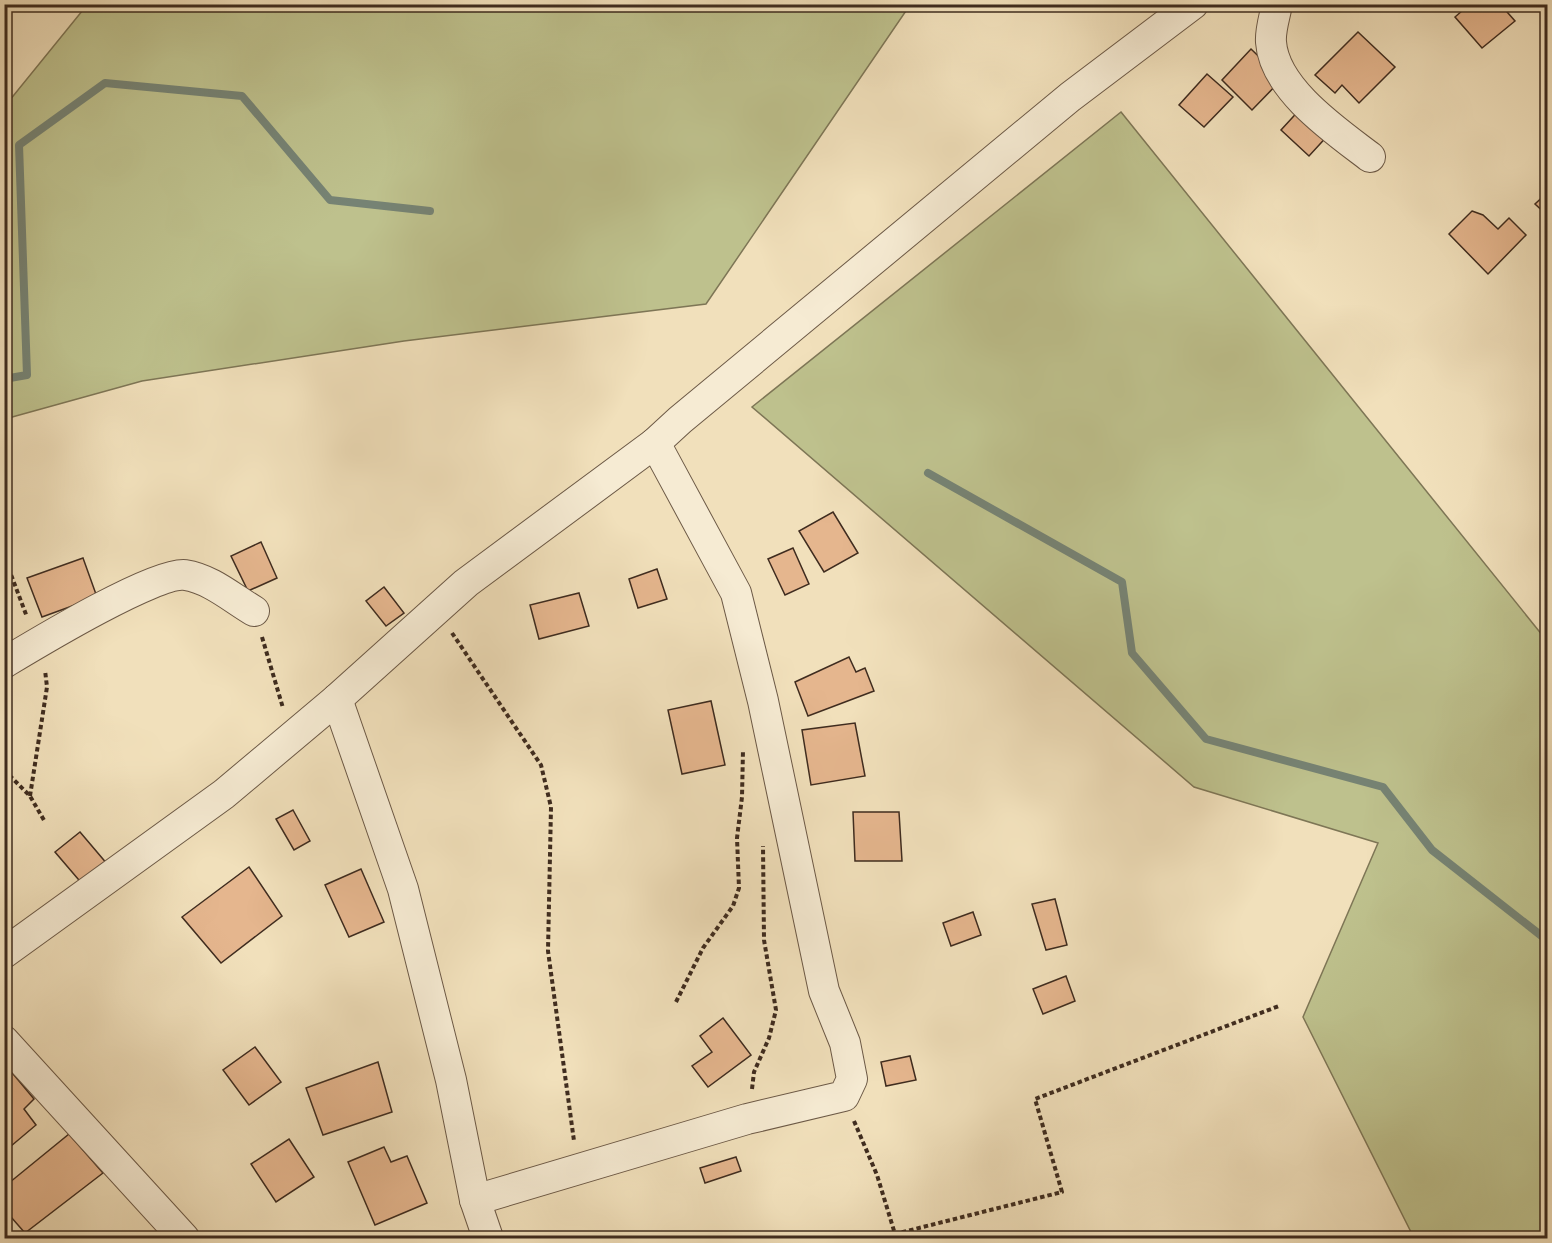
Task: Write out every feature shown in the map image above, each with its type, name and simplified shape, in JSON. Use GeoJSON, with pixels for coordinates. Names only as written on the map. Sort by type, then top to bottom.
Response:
{"type":"FeatureCollection","features":[{"type":"Feature","properties":{"kind":"street"},"geometry":{"type":"LineString","coordinates":[[4,953],[224,794],[337,699],[466,583],[655,443],[1070,97],[1193,4]]}},
{"type":"Feature","properties":{"kind":"street"},"geometry":{"type":"LineString","coordinates":[[1277,4],[1271,42],[1278,66],[1305,104],[1329,126],[1370,157]]}},
{"type":"Feature","properties":{"kind":"street"},"geometry":{"type":"LineString","coordinates":[[475,1200],[747,1119],[844,1096],[852,1079],[845,1043],[824,991],[763,701],[736,593],[655,443]]}},
{"type":"Feature","properties":{"kind":"street"},"geometry":{"type":"LineString","coordinates":[[4,663],[124,596],[182,574],[204,579],[254,611]]}},
{"type":"Feature","properties":{"kind":"street"},"geometry":{"type":"LineString","coordinates":[[337,699],[403,889],[451,1080],[475,1200],[488,1239]]}},
{"type":"Feature","properties":{"kind":"street"},"geometry":{"type":"LineString","coordinates":[[4,1041],[184,1239]]}},
{"type":"Feature","properties":{"kind":"path"},"geometry":{"type":"LineString","coordinates":[[4,546],[10,572],[40,641],[47,687],[30,796]]}},
{"type":"Feature","properties":{"kind":"path"},"geometry":{"type":"LineString","coordinates":[[436,610],[541,765],[551,807],[548,951],[578,1169]]}},
{"type":"Feature","properties":{"kind":"path"},"geometry":{"type":"LineString","coordinates":[[254,611],[292,737]]}},
{"type":"Feature","properties":{"kind":"path"},"geometry":{"type":"LineString","coordinates":[[4,770],[30,796],[45,822]]}},
{"type":"Feature","properties":{"kind":"path"},"geometry":{"type":"LineString","coordinates":[[747,1119],[754,1072],[769,1038],[776,1010],[764,940],[764,836]]}},
{"type":"Feature","properties":{"kind":"path"},"geometry":{"type":"LineString","coordinates":[[676,1002],[703,948],[733,906],[739,888],[737,838]]}},
{"type":"Feature","properties":{"kind":"path"},"geometry":{"type":"LineString","coordinates":[[844,1096],[877,1175],[896,1236],[1062,1192],[1035,1099],[1279,1006]]}},
{"type":"Feature","properties":{"kind":"green space"},"geometry":{"type":"Polygon","coordinates":[[[87,5],[910,5],[706,304],[404,341],[142,381],[5,419],[5,106],[87,5]]]}},
{"type":"Feature","properties":{"kind":"green space"},"geometry":{"type":"Polygon","coordinates":[[[1121,112],[1547,641],[1547,1238],[1414,1238],[1303,1017],[1378,843],[1194,787],[752,407],[1121,112]]]}},
{"type":"Feature","properties":{"kind":"building"},"geometry":{"type":"Polygon","coordinates":[[[1470,4],[1500,4],[1515,21],[1482,48],[1455,17],[1470,4]]]}},
{"type":"Feature","properties":{"kind":"building"},"geometry":{"type":"Polygon","coordinates":[[[1358,32],[1395,67],[1359,103],[1342,85],[1335,93],[1315,75],[1358,32]]]}},
{"type":"Feature","properties":{"kind":"building"},"geometry":{"type":"Polygon","coordinates":[[[1251,49],[1282,79],[1252,110],[1222,80],[1251,49]]]}},
{"type":"Feature","properties":{"kind":"building"},"geometry":{"type":"Polygon","coordinates":[[[1207,74],[1233,97],[1204,127],[1179,105],[1207,74]]]}},
{"type":"Feature","properties":{"kind":"building"},"geometry":{"type":"Polygon","coordinates":[[[1303,106],[1331,132],[1309,156],[1281,130],[1303,106]]]}},
{"type":"Feature","properties":{"kind":"building"},"geometry":{"type":"Polygon","coordinates":[[[1548,192],[1548,216],[1535,204],[1548,192]]]}},
{"type":"Feature","properties":{"kind":"building"},"geometry":{"type":"Polygon","coordinates":[[[1472,211],[1483,215],[1498,229],[1509,218],[1526,235],[1488,274],[1449,234],[1472,211]]]}},
{"type":"Feature","properties":{"kind":"building"},"geometry":{"type":"Polygon","coordinates":[[[833,512],[858,553],[824,572],[799,531],[833,512]]]}},
{"type":"Feature","properties":{"kind":"building"},"geometry":{"type":"Polygon","coordinates":[[[261,542],[277,578],[248,591],[231,556],[261,542]]]}},
{"type":"Feature","properties":{"kind":"building"},"geometry":{"type":"Polygon","coordinates":[[[793,548],[809,584],[785,595],[768,559],[793,548]]]}},
{"type":"Feature","properties":{"kind":"building"},"geometry":{"type":"Polygon","coordinates":[[[83,558],[97,597],[42,617],[27,578],[83,558]]]}},
{"type":"Feature","properties":{"kind":"building"},"geometry":{"type":"Polygon","coordinates":[[[657,569],[667,599],[638,608],[629,579],[657,569]]]}},
{"type":"Feature","properties":{"kind":"building"},"geometry":{"type":"Polygon","coordinates":[[[384,587],[404,613],[386,626],[366,601],[384,587]]]}},
{"type":"Feature","properties":{"kind":"building"},"geometry":{"type":"Polygon","coordinates":[[[579,593],[589,626],[539,639],[530,605],[579,593]]]}},
{"type":"Feature","properties":{"kind":"building"},"geometry":{"type":"Polygon","coordinates":[[[849,657],[856,672],[865,668],[874,691],[808,716],[795,682],[849,657]]]}},
{"type":"Feature","properties":{"kind":"building"},"geometry":{"type":"Polygon","coordinates":[[[711,701],[725,765],[682,774],[668,710],[711,701]]]}},
{"type":"Feature","properties":{"kind":"building"},"geometry":{"type":"Polygon","coordinates":[[[855,723],[865,776],[811,785],[802,730],[855,723]]]}},
{"type":"Feature","properties":{"kind":"building"},"geometry":{"type":"Polygon","coordinates":[[[293,810],[310,841],[294,850],[276,819],[293,810]]]}},
{"type":"Feature","properties":{"kind":"building"},"geometry":{"type":"Polygon","coordinates":[[[853,812],[899,812],[902,861],[855,861],[853,812]]]}},
{"type":"Feature","properties":{"kind":"building"},"geometry":{"type":"Polygon","coordinates":[[[80,832],[108,865],[84,886],[55,852],[80,832]]]}},
{"type":"Feature","properties":{"kind":"building"},"geometry":{"type":"Polygon","coordinates":[[[249,867],[282,916],[221,963],[182,917],[249,867]]]}},
{"type":"Feature","properties":{"kind":"building"},"geometry":{"type":"Polygon","coordinates":[[[361,869],[384,922],[349,937],[325,885],[361,869]]]}},
{"type":"Feature","properties":{"kind":"building"},"geometry":{"type":"Polygon","coordinates":[[[1055,899],[1067,945],[1046,950],[1032,904],[1055,899]]]}},
{"type":"Feature","properties":{"kind":"building"},"geometry":{"type":"Polygon","coordinates":[[[973,912],[981,935],[951,946],[943,923],[973,912]]]}},
{"type":"Feature","properties":{"kind":"building"},"geometry":{"type":"Polygon","coordinates":[[[1066,976],[1075,1001],[1043,1014],[1033,989],[1066,976]]]}},
{"type":"Feature","properties":{"kind":"building"},"geometry":{"type":"Polygon","coordinates":[[[723,1018],[751,1055],[708,1087],[692,1066],[712,1052],[700,1036],[723,1018]]]}},
{"type":"Feature","properties":{"kind":"building"},"geometry":{"type":"Polygon","coordinates":[[[255,1047],[281,1082],[249,1105],[223,1070],[255,1047]]]}},
{"type":"Feature","properties":{"kind":"building"},"geometry":{"type":"Polygon","coordinates":[[[910,1056],[916,1080],[886,1086],[881,1062],[910,1056]]]}},
{"type":"Feature","properties":{"kind":"building"},"geometry":{"type":"Polygon","coordinates":[[[378,1062],[392,1112],[323,1135],[306,1088],[378,1062]]]}},
{"type":"Feature","properties":{"kind":"building"},"geometry":{"type":"Polygon","coordinates":[[[4,1063],[34,1099],[24,1109],[36,1125],[4,1152],[4,1063]]]}},
{"type":"Feature","properties":{"kind":"building"},"geometry":{"type":"Polygon","coordinates":[[[69,1134],[103,1173],[25,1233],[4,1209],[4,1187],[69,1134]]]}},
{"type":"Feature","properties":{"kind":"building"},"geometry":{"type":"Polygon","coordinates":[[[289,1139],[314,1177],[276,1202],[251,1164],[289,1139]]]}},
{"type":"Feature","properties":{"kind":"building"},"geometry":{"type":"Polygon","coordinates":[[[384,1147],[391,1162],[407,1156],[427,1203],[375,1225],[348,1162],[384,1147]]]}},
{"type":"Feature","properties":{"kind":"building"},"geometry":{"type":"Polygon","coordinates":[[[736,1157],[741,1171],[705,1183],[700,1168],[736,1157]]]}},
{"type":"Feature","properties":{"kind":"waterway"},"geometry":{"type":"LineString","coordinates":[[4,379],[27,375],[19,145],[105,83],[242,96],[330,200],[430,211]]}},
{"type":"Feature","properties":{"kind":"waterway"},"geometry":{"type":"LineString","coordinates":[[928,473],[1122,582],[1132,653],[1206,739],[1383,787],[1432,850],[1548,941]]}}]}
